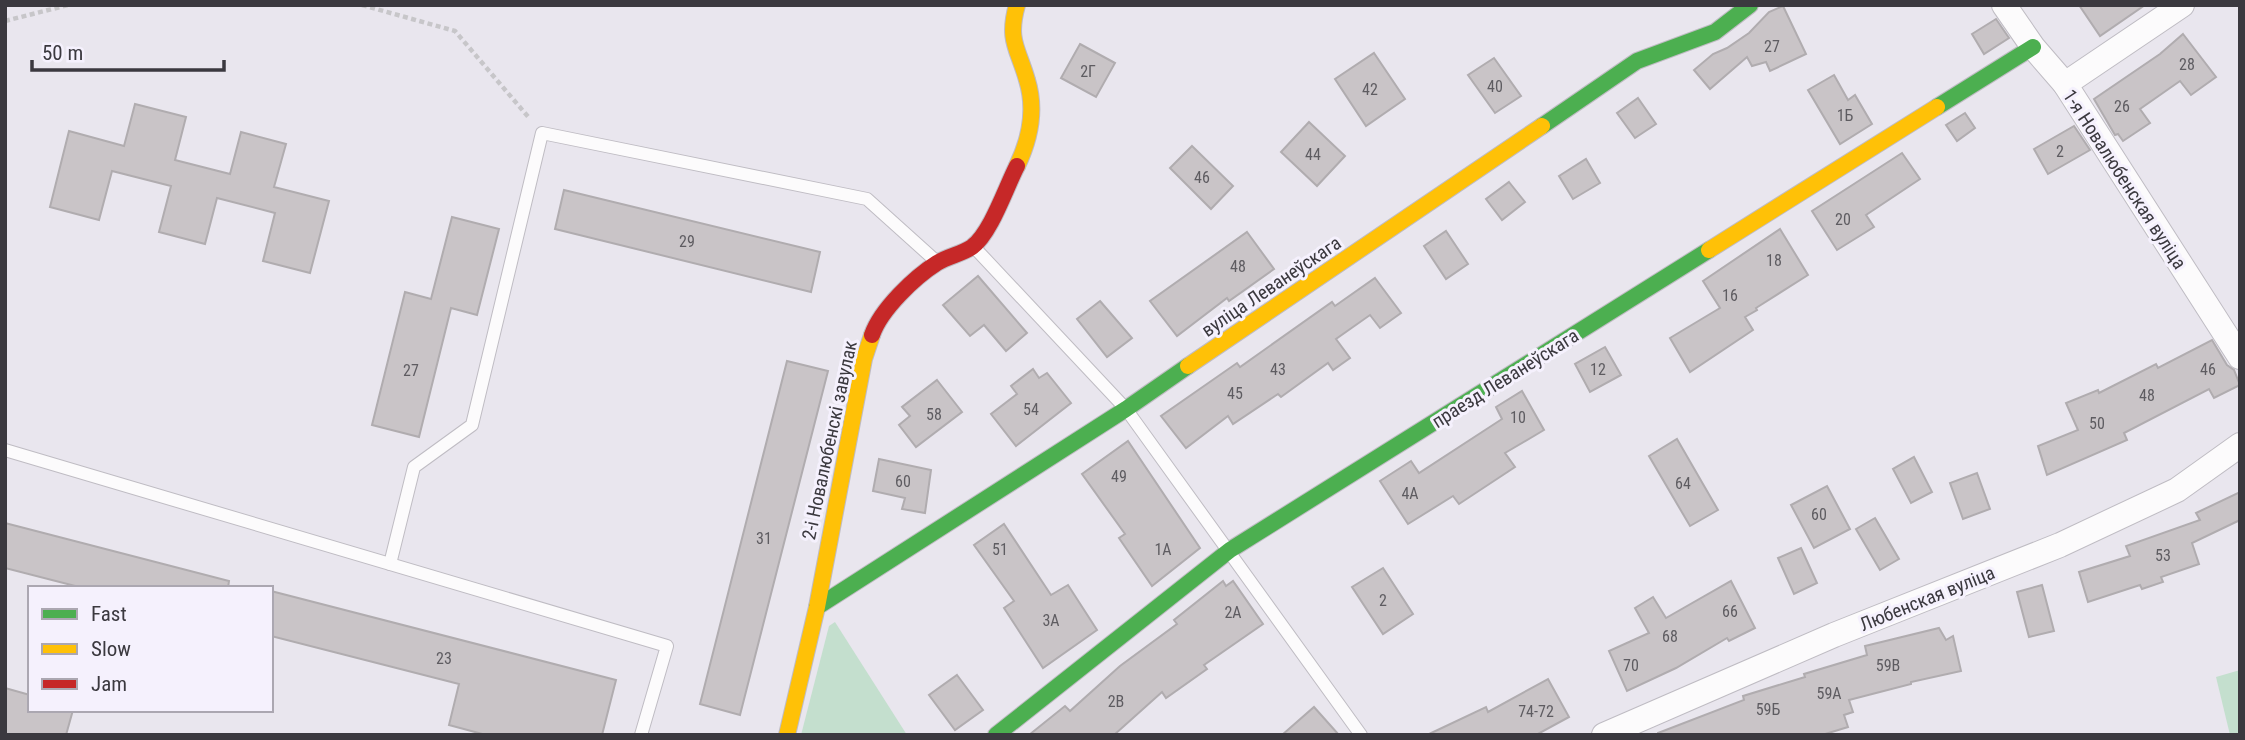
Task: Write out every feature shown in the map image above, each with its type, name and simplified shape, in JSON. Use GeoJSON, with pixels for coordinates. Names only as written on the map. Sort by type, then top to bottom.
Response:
{"type":"FeatureCollection","features":[{"type":"Feature","properties":{"kind":"street","name":"2-і Новалюбенскі завулак"},"geometry":{"type":"LineString","coordinates":[[787,735],[817,607],[864,359],[875,327],[899,295],[937,263],[972,246],[986,229],[1022,155],[1032,119],[1028,81],[1014,47],[1013,19],[1017,5]]}},
{"type":"Feature","properties":{"kind":"street","name":"вуліца Леванеўскага"},"geometry":{"type":"LineString","coordinates":[[817,607],[1126,409],[1637,61],[1715,32],[1750,5]]}},
{"type":"Feature","properties":{"kind":"street","name":"1-я Новалюбенская вуліца"},"geometry":{"type":"LineString","coordinates":[[2004,5],[2033,47],[2064,84],[2240,357]]}},
{"type":"Feature","properties":{"kind":"street"},"geometry":{"type":"LineString","coordinates":[[2064,84],[2182,5]]}},
{"type":"Feature","properties":{"kind":"street","name":"праезд Леванеўскага"},"geometry":{"type":"LineString","coordinates":[[996,735],[1230,550],[2033,47]]}},
{"type":"Feature","properties":{"kind":"street","name":"Любенская вуліца"},"geometry":{"type":"LineString","coordinates":[[1604,735],[1834,635],[2060,545],[2177,490],[2240,446]]}},
{"type":"Feature","properties":{"kind":"lane"},"geometry":{"type":"LineString","coordinates":[[390,564],[414,467],[471,425],[542,134],[867,199],[937,263]]}},
{"type":"Feature","properties":{"kind":"lane"},"geometry":{"type":"LineString","coordinates":[[972,246],[1126,409],[1361,735]]}},
{"type":"Feature","properties":{"kind":"lane"},"geometry":{"type":"LineString","coordinates":[[5,450],[667,646],[641,735]]}},
{"type":"Feature","properties":{"kind":"path"},"geometry":{"type":"LineString","coordinates":[[5,21],[68,5]]}},
{"type":"Feature","properties":{"kind":"path"},"geometry":{"type":"LineString","coordinates":[[362,5],[454,31],[542,134]]}},
{"type":"Feature","properties":{"kind":"green space"},"geometry":{"type":"Polygon","coordinates":[[[835,622],[907,735],[801,735],[829,626],[835,622]]]}},
{"type":"Feature","properties":{"kind":"green space"},"geometry":{"type":"Polygon","coordinates":[[[2240,670],[2240,735],[2230,735],[2216,677],[2240,670]]]}},
{"type":"Feature","properties":{"kind":"building"},"geometry":{"type":"Polygon","coordinates":[[[2079,5],[2145,5],[2100,36],[2079,5]]]}},
{"type":"Feature","properties":{"kind":"building"},"geometry":{"type":"Polygon","coordinates":[[[1783,6],[1806,54],[1770,71],[1766,62],[1752,66],[1747,57],[1710,89],[1694,70],[1713,54],[1749,33],[1769,12],[1783,6]]]}},
{"type":"Feature","properties":{"kind":"building"},"geometry":{"type":"Polygon","coordinates":[[[1996,19],[2009,38],[1984,54],[1972,34],[1996,19]]]}},
{"type":"Feature","properties":{"kind":"building"},"geometry":{"type":"Polygon","coordinates":[[[2183,34],[2216,77],[2191,95],[2180,81],[2140,109],[2150,123],[2123,141],[2118,134],[2115,135],[2094,99],[2160,54],[2183,34]]]}},
{"type":"Feature","properties":{"kind":"building"},"geometry":{"type":"Polygon","coordinates":[[[1080,44],[1115,63],[1096,97],[1061,78],[1080,44]]]}},
{"type":"Feature","properties":{"kind":"building"},"geometry":{"type":"Polygon","coordinates":[[[1374,53],[1405,99],[1366,126],[1335,79],[1374,53]]]}},
{"type":"Feature","properties":{"kind":"building"},"geometry":{"type":"Polygon","coordinates":[[[1494,58],[1521,96],[1495,113],[1468,75],[1494,58]]]}},
{"type":"Feature","properties":{"kind":"building"},"geometry":{"type":"Polygon","coordinates":[[[1834,75],[1848,100],[1855,95],[1872,124],[1840,144],[1808,90],[1834,75]]]}},
{"type":"Feature","properties":{"kind":"building"},"geometry":{"type":"Polygon","coordinates":[[[1638,98],[1656,124],[1635,138],[1617,113],[1638,98]]]}},
{"type":"Feature","properties":{"kind":"building"},"geometry":{"type":"Polygon","coordinates":[[[135,104],[186,117],[175,160],[230,174],[241,132],[286,144],[274,187],[329,201],[310,273],[263,261],[275,213],[217,198],[205,244],[159,232],[171,186],[112,171],[99,220],[50,207],[69,131],[124,146],[135,104]]]}},
{"type":"Feature","properties":{"kind":"building"},"geometry":{"type":"Polygon","coordinates":[[[1965,113],[1975,128],[1957,141],[1946,125],[1965,113]]]}},
{"type":"Feature","properties":{"kind":"building"},"geometry":{"type":"Polygon","coordinates":[[[1309,122],[1345,156],[1317,186],[1281,152],[1309,122]]]}},
{"type":"Feature","properties":{"kind":"building"},"geometry":{"type":"Polygon","coordinates":[[[2074,126],[2090,150],[2048,174],[2034,149],[2074,126]]]}},
{"type":"Feature","properties":{"kind":"building"},"geometry":{"type":"Polygon","coordinates":[[[1192,146],[1233,186],[1211,209],[1170,168],[1192,146]]]}},
{"type":"Feature","properties":{"kind":"building"},"geometry":{"type":"Polygon","coordinates":[[[1902,153],[1920,179],[1866,215],[1874,227],[1837,250],[1812,211],[1902,153]]]}},
{"type":"Feature","properties":{"kind":"building"},"geometry":{"type":"Polygon","coordinates":[[[1586,159],[1600,183],[1573,199],[1559,176],[1586,159]]]}},
{"type":"Feature","properties":{"kind":"building"},"geometry":{"type":"Polygon","coordinates":[[[1509,182],[1525,202],[1502,220],[1486,199],[1509,182]]]}},
{"type":"Feature","properties":{"kind":"building"},"geometry":{"type":"Polygon","coordinates":[[[564,190],[820,252],[811,292],[555,229],[564,190]]]}},
{"type":"Feature","properties":{"kind":"building"},"geometry":{"type":"Polygon","coordinates":[[[452,217],[499,229],[477,315],[451,308],[419,437],[372,425],[405,292],[431,299],[452,217]]]}},
{"type":"Feature","properties":{"kind":"building"},"geometry":{"type":"Polygon","coordinates":[[[1780,229],[1808,275],[1745,317],[1753,330],[1690,372],[1670,338],[1720,308],[1703,281],[1780,229]]]}},
{"type":"Feature","properties":{"kind":"building"},"geometry":{"type":"Polygon","coordinates":[[[1446,231],[1468,264],[1446,279],[1424,246],[1446,231]]]}},
{"type":"Feature","properties":{"kind":"building"},"geometry":{"type":"Polygon","coordinates":[[[1247,232],[1274,269],[1229,301],[1227,298],[1177,336],[1150,301],[1247,232]]]}},
{"type":"Feature","properties":{"kind":"building"},"geometry":{"type":"Polygon","coordinates":[[[978,276],[1027,333],[1006,351],[984,325],[970,336],[943,305],[978,276]]]}},
{"type":"Feature","properties":{"kind":"building"},"geometry":{"type":"Polygon","coordinates":[[[1375,278],[1401,313],[1380,328],[1370,315],[1336,339],[1350,358],[1333,370],[1328,363],[1281,397],[1278,394],[1233,424],[1228,416],[1186,448],[1161,416],[1237,363],[1240,367],[1332,302],[1335,306],[1375,278]]]}},
{"type":"Feature","properties":{"kind":"building"},"geometry":{"type":"Polygon","coordinates":[[[1100,301],[1132,338],[1107,357],[1077,319],[1100,301]]]}},
{"type":"Feature","properties":{"kind":"building"},"geometry":{"type":"Polygon","coordinates":[[[2212,340],[2227,365],[2234,370],[2240,385],[2214,398],[2209,389],[2124,433],[2127,440],[2047,475],[2038,446],[2078,430],[2066,403],[2098,390],[2099,393],[2156,364],[2158,368],[2212,340]]]}},
{"type":"Feature","properties":{"kind":"building"},"geometry":{"type":"Polygon","coordinates":[[[1605,347],[1621,375],[1590,392],[1575,364],[1605,347]]]}},
{"type":"Feature","properties":{"kind":"building"},"geometry":{"type":"Polygon","coordinates":[[[787,361],[828,371],[740,715],[700,704],[787,361]]]}},
{"type":"Feature","properties":{"kind":"building"},"geometry":{"type":"Polygon","coordinates":[[[1033,369],[1039,378],[1047,373],[1071,403],[1016,446],[991,414],[1017,394],[1011,386],[1033,369]]]}},
{"type":"Feature","properties":{"kind":"building"},"geometry":{"type":"Polygon","coordinates":[[[937,380],[962,412],[916,447],[899,425],[910,416],[902,407],[937,380]]]}},
{"type":"Feature","properties":{"kind":"building"},"geometry":{"type":"Polygon","coordinates":[[[1522,391],[1544,430],[1505,453],[1515,467],[1459,504],[1453,496],[1408,524],[1380,481],[1411,461],[1419,473],[1502,419],[1496,407],[1522,391]]]}},
{"type":"Feature","properties":{"kind":"building"},"geometry":{"type":"Polygon","coordinates":[[[1677,439],[1718,510],[1690,526],[1649,456],[1677,439]]]}},
{"type":"Feature","properties":{"kind":"building"},"geometry":{"type":"Polygon","coordinates":[[[1128,441],[1200,548],[1152,586],[1119,538],[1125,534],[1082,474],[1128,441]]]}},
{"type":"Feature","properties":{"kind":"building"},"geometry":{"type":"Polygon","coordinates":[[[1914,457],[1932,492],[1911,503],[1893,469],[1914,457]]]}},
{"type":"Feature","properties":{"kind":"building"},"geometry":{"type":"Polygon","coordinates":[[[879,459],[931,470],[925,513],[902,509],[905,498],[873,491],[879,459]]]}},
{"type":"Feature","properties":{"kind":"building"},"geometry":{"type":"Polygon","coordinates":[[[1977,473],[1990,509],[1963,519],[1950,483],[1977,473]]]}},
{"type":"Feature","properties":{"kind":"building"},"geometry":{"type":"Polygon","coordinates":[[[1827,486],[1850,529],[1814,548],[1791,505],[1827,486]]]}},
{"type":"Feature","properties":{"kind":"building"},"geometry":{"type":"Polygon","coordinates":[[[2240,492],[2240,520],[2192,543],[2199,564],[2161,577],[2163,582],[2142,589],[2140,585],[2088,602],[2079,572],[2130,556],[2126,546],[2200,520],[2196,513],[2240,492]]]}},
{"type":"Feature","properties":{"kind":"building"},"geometry":{"type":"Polygon","coordinates":[[[1875,518],[1899,559],[1880,570],[1856,529],[1875,518]]]}},
{"type":"Feature","properties":{"kind":"building"},"geometry":{"type":"Polygon","coordinates":[[[5,523],[229,581],[228,586],[75,586],[5,568],[5,523]]]}},
{"type":"Feature","properties":{"kind":"building"},"geometry":{"type":"Polygon","coordinates":[[[1004,524],[1051,595],[1068,585],[1097,630],[1043,668],[1004,608],[1014,601],[974,545],[1004,524]]]}},
{"type":"Feature","properties":{"kind":"building"},"geometry":{"type":"Polygon","coordinates":[[[1801,548],[1817,583],[1794,594],[1778,558],[1801,548]]]}},
{"type":"Feature","properties":{"kind":"building"},"geometry":{"type":"Polygon","coordinates":[[[1383,568],[1413,614],[1383,634],[1352,587],[1383,568]]]}},
{"type":"Feature","properties":{"kind":"building"},"geometry":{"type":"Polygon","coordinates":[[[1223,581],[1226,586],[1233,581],[1263,624],[1204,665],[1207,669],[1166,698],[1162,692],[1114,735],[1029,735],[1065,706],[1070,711],[1120,666],[1177,624],[1174,620],[1223,581]]]}},
{"type":"Feature","properties":{"kind":"building"},"geometry":{"type":"Polygon","coordinates":[[[1731,581],[1755,628],[1729,641],[1727,638],[1676,668],[1627,691],[1609,651],[1649,633],[1635,608],[1653,597],[1666,618],[1731,581]]]}},
{"type":"Feature","properties":{"kind":"building"},"geometry":{"type":"Polygon","coordinates":[[[2042,585],[2054,631],[2029,637],[2017,592],[2042,585]]]}},
{"type":"Feature","properties":{"kind":"building"},"geometry":{"type":"Polygon","coordinates":[[[273,592],[616,680],[602,735],[486,735],[449,725],[459,684],[273,637],[273,592]]]}},
{"type":"Feature","properties":{"kind":"building"},"geometry":{"type":"Polygon","coordinates":[[[1939,628],[1946,640],[1953,636],[1961,671],[1849,700],[1853,712],[1844,715],[1848,727],[1822,735],[1658,735],[1744,700],[1743,696],[1867,655],[1865,646],[1939,628]]]}},
{"type":"Feature","properties":{"kind":"building"},"geometry":{"type":"Polygon","coordinates":[[[957,675],[983,710],[955,730],[929,695],[957,675]]]}},
{"type":"Feature","properties":{"kind":"building"},"geometry":{"type":"Polygon","coordinates":[[[1548,679],[1569,717],[1536,735],[1427,735],[1486,707],[1488,712],[1548,679]]]}},
{"type":"Feature","properties":{"kind":"building"},"geometry":{"type":"Polygon","coordinates":[[[5,688],[28,694],[28,712],[72,712],[66,735],[5,735],[5,688]]]}},
{"type":"Feature","properties":{"kind":"building"},"geometry":{"type":"Polygon","coordinates":[[[1314,707],[1339,735],[1282,735],[1314,707]]]}},
{"type":"Feature","properties":{"kind":"traffic: fast"},"geometry":{"type":"LineString","coordinates":[[1542,126],[1637,61],[1715,32],[1750,5]]}},
{"type":"Feature","properties":{"kind":"traffic: fast"},"geometry":{"type":"LineString","coordinates":[[1937,107],[2033,47]]}},
{"type":"Feature","properties":{"kind":"traffic: fast"},"geometry":{"type":"LineString","coordinates":[[996,735],[1230,550],[1709,250]]}},
{"type":"Feature","properties":{"kind":"traffic: fast"},"geometry":{"type":"LineString","coordinates":[[817,607],[1126,409],[1188,366]]}},
{"type":"Feature","properties":{"kind":"traffic: slow"},"geometry":{"type":"LineString","coordinates":[[1017,5],[1013,36],[1030,91],[1031,113],[1028,135],[1017,166]]}},
{"type":"Feature","properties":{"kind":"traffic: slow"},"geometry":{"type":"LineString","coordinates":[[1709,250],[1937,107]]}},
{"type":"Feature","properties":{"kind":"traffic: slow"},"geometry":{"type":"LineString","coordinates":[[1188,366],[1542,126]]}},
{"type":"Feature","properties":{"kind":"traffic: slow"},"geometry":{"type":"LineString","coordinates":[[787,735],[817,607],[864,359],[872,335]]}},
{"type":"Feature","properties":{"kind":"traffic: jam"},"geometry":{"type":"LineString","coordinates":[[872,335],[891,304],[919,276],[937,263],[972,247],[979,240],[992,221],[1017,166]]}}]}
